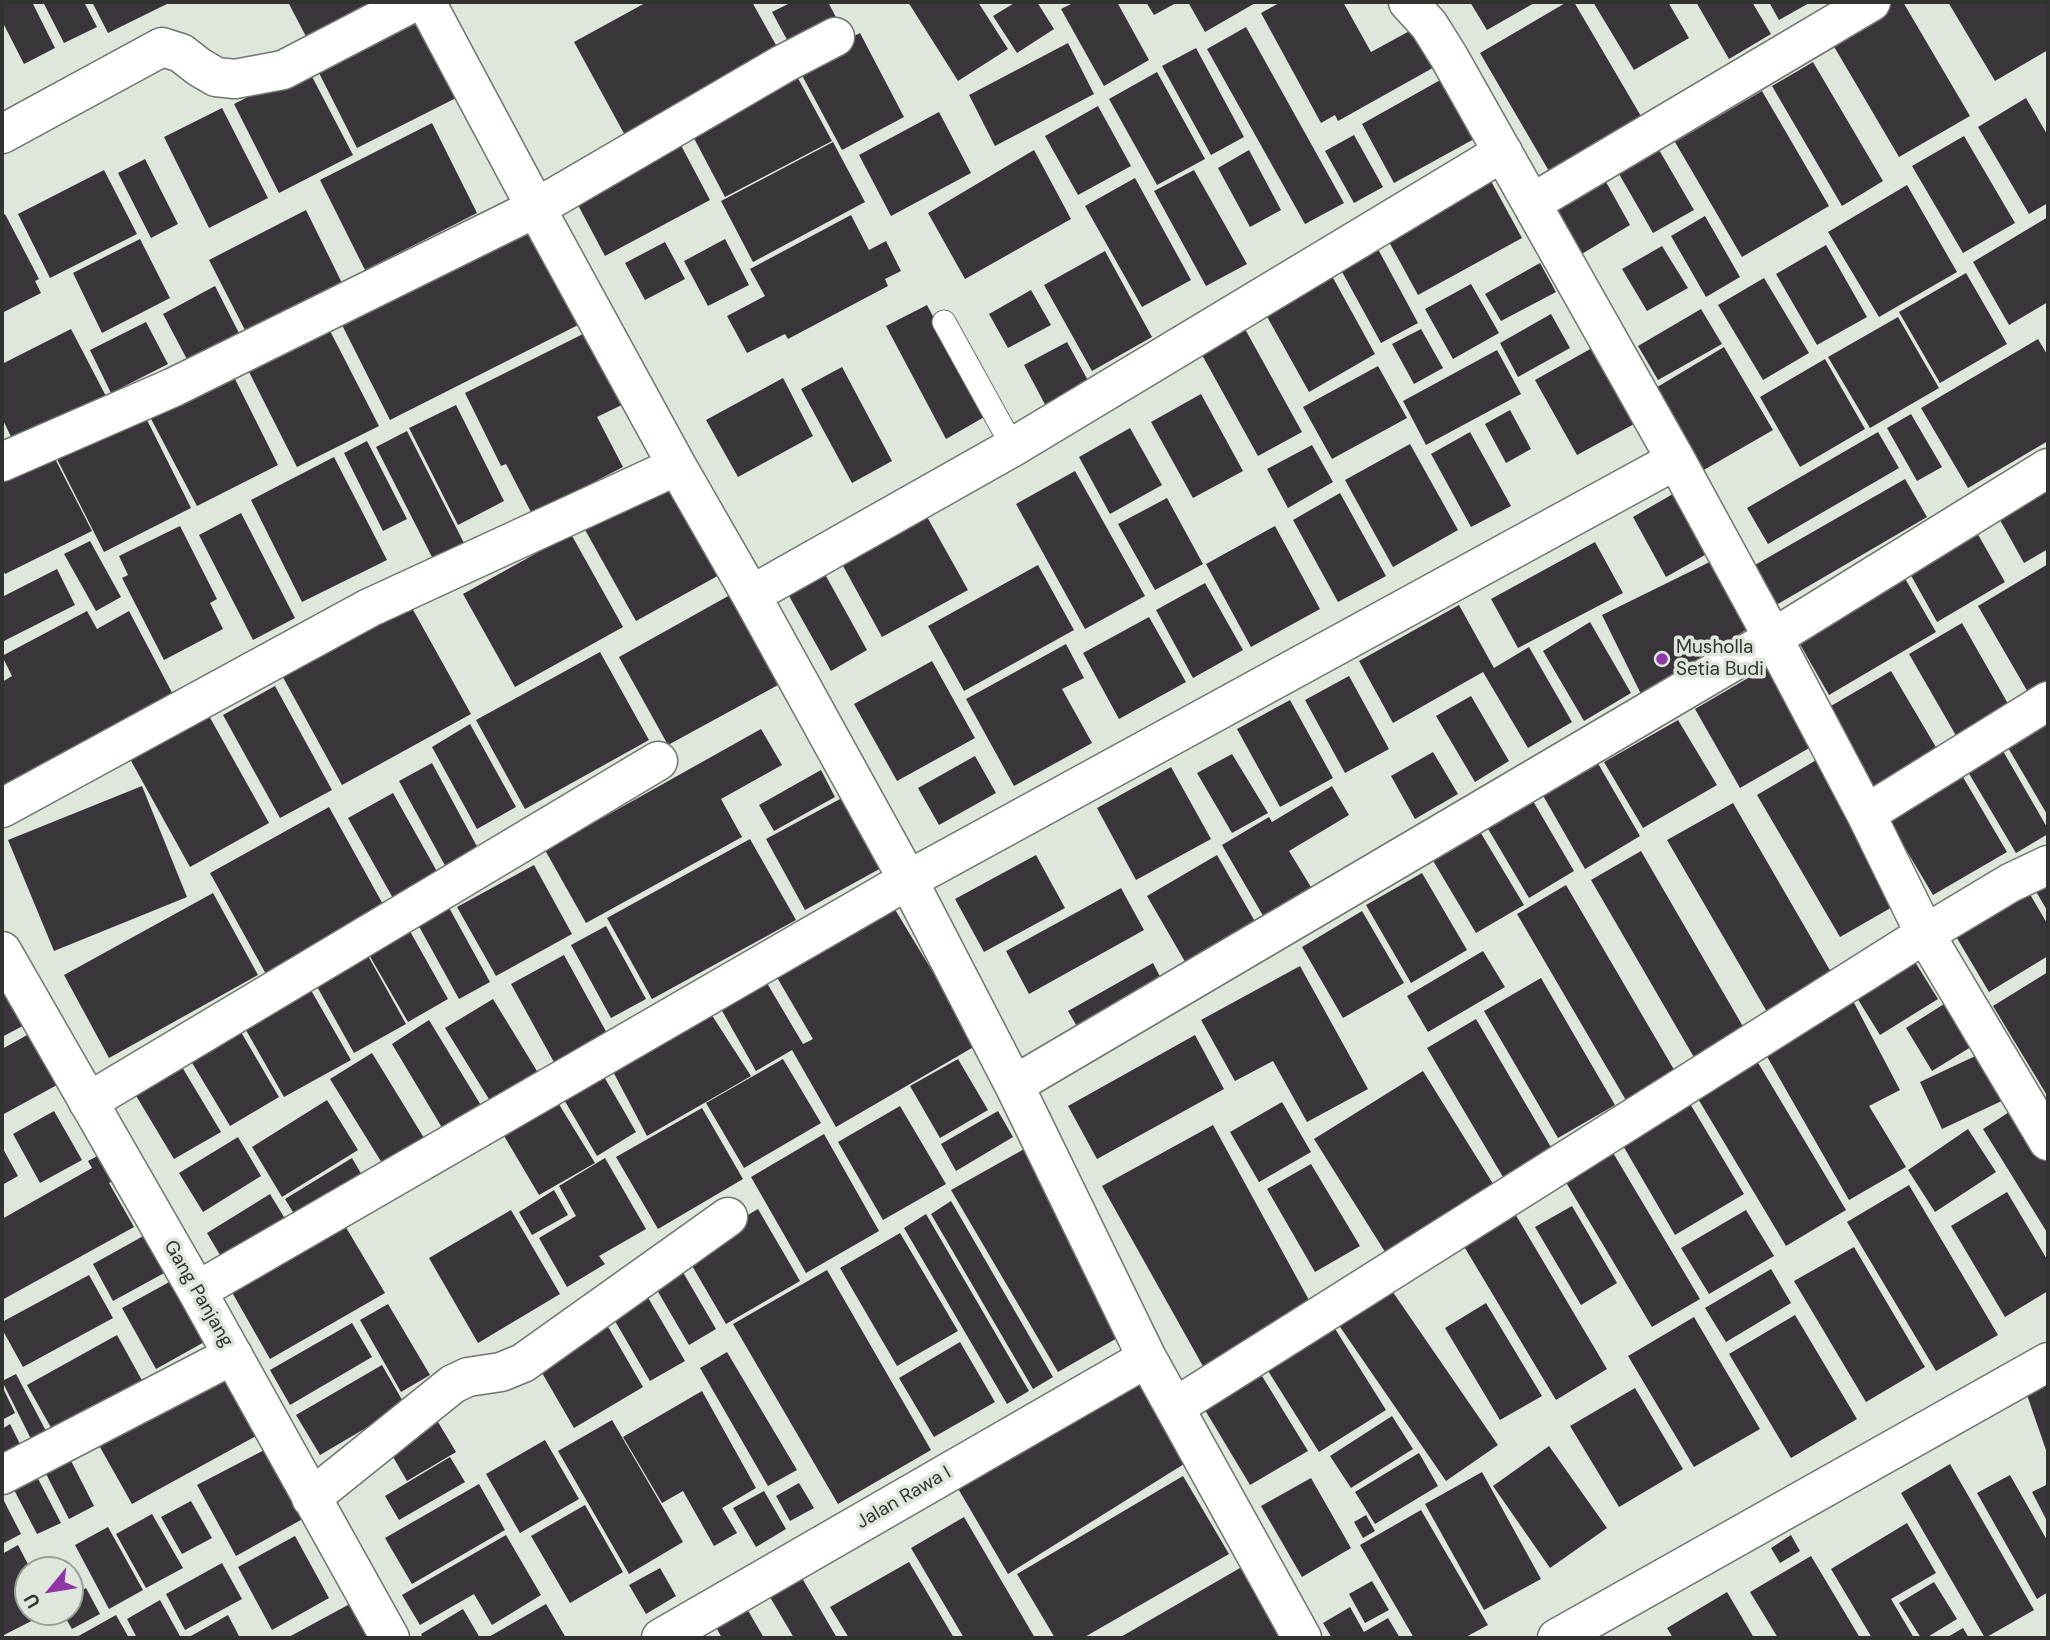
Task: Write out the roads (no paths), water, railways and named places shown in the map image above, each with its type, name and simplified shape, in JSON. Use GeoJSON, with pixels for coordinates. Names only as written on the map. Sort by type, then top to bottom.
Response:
{"type":"FeatureCollection","features":[{"type":"Feature","properties":{"kind":"street"},"geometry":{"type":"LineString","coordinates":[[2,134],[162,47],[181,53],[216,77],[235,79],[283,70],[414,2]]}},
{"type":"Feature","properties":{"kind":"street"},"geometry":{"type":"LineString","coordinates":[[426,2],[677,466],[908,880],[1014,1085],[1147,1358],[1301,1638]]}},
{"type":"Feature","properties":{"kind":"street"},"geometry":{"type":"LineString","coordinates":[[1408,2],[1429,25],[1449,57],[1532,203],[1773,638],[1925,933],[2048,1141]]}},
{"type":"Feature","properties":{"kind":"street"},"geometry":{"type":"LineString","coordinates":[[1532,203],[1871,2]]}},
{"type":"Feature","properties":{"kind":"street"},"geometry":{"type":"LineString","coordinates":[[2,462],[174,387],[536,208],[783,64],[835,37]]}},
{"type":"Feature","properties":{"kind":"street"},"geometry":{"type":"LineString","coordinates":[[751,595],[1013,447],[1503,152]]}},
{"type":"Feature","properties":{"kind":"street"},"geometry":{"type":"LineString","coordinates":[[197,1292],[908,880],[1676,460]]}},
{"type":"Feature","properties":{"kind":"street"},"geometry":{"type":"LineString","coordinates":[[2,808],[369,608],[677,466]]}},
{"type":"Feature","properties":{"kind":"street"},"geometry":{"type":"LineString","coordinates":[[1014,1085],[1773,638],[2048,468]]}},
{"type":"Feature","properties":{"kind":"street"},"geometry":{"type":"LineString","coordinates":[[1866,814],[2048,701]]}},
{"type":"Feature","properties":{"kind":"street"},"geometry":{"type":"LineString","coordinates":[[88,1101],[658,761]]}},
{"type":"Feature","properties":{"kind":"street"},"geometry":{"type":"LineString","coordinates":[[1175,1406],[1925,933],[2010,883],[2048,865]]}},
{"type":"Feature","properties":{"kind":"street","name":"Gang Panjang"},"geometry":{"type":"LineString","coordinates":[[2,951],[233,1355],[390,1638]]}},
{"type":"Feature","properties":{"kind":"street"},"geometry":{"type":"LineString","coordinates":[[312,1498],[453,1384],[468,1377],[500,1372],[523,1363],[728,1217]]}},
{"type":"Feature","properties":{"kind":"street"},"geometry":{"type":"LineString","coordinates":[[2,1475],[233,1355]]}},
{"type":"Feature","properties":{"kind":"street","name":"Jalan Rawa I"},"geometry":{"type":"LineString","coordinates":[[661,1638],[1147,1358]]}},
{"type":"Feature","properties":{"kind":"street"},"geometry":{"type":"LineString","coordinates":[[1557,1638],[2048,1362]]}},
{"type":"Feature","properties":{"kind":"lane"},"geometry":{"type":"LineString","coordinates":[[944,323],[1013,447]]}},
{"type":"Feature","properties":{"kind":"place","name":"Musholla Setia Budi"},"geometry":{"type":"Point","coordinates":[1662,659]}}]}
